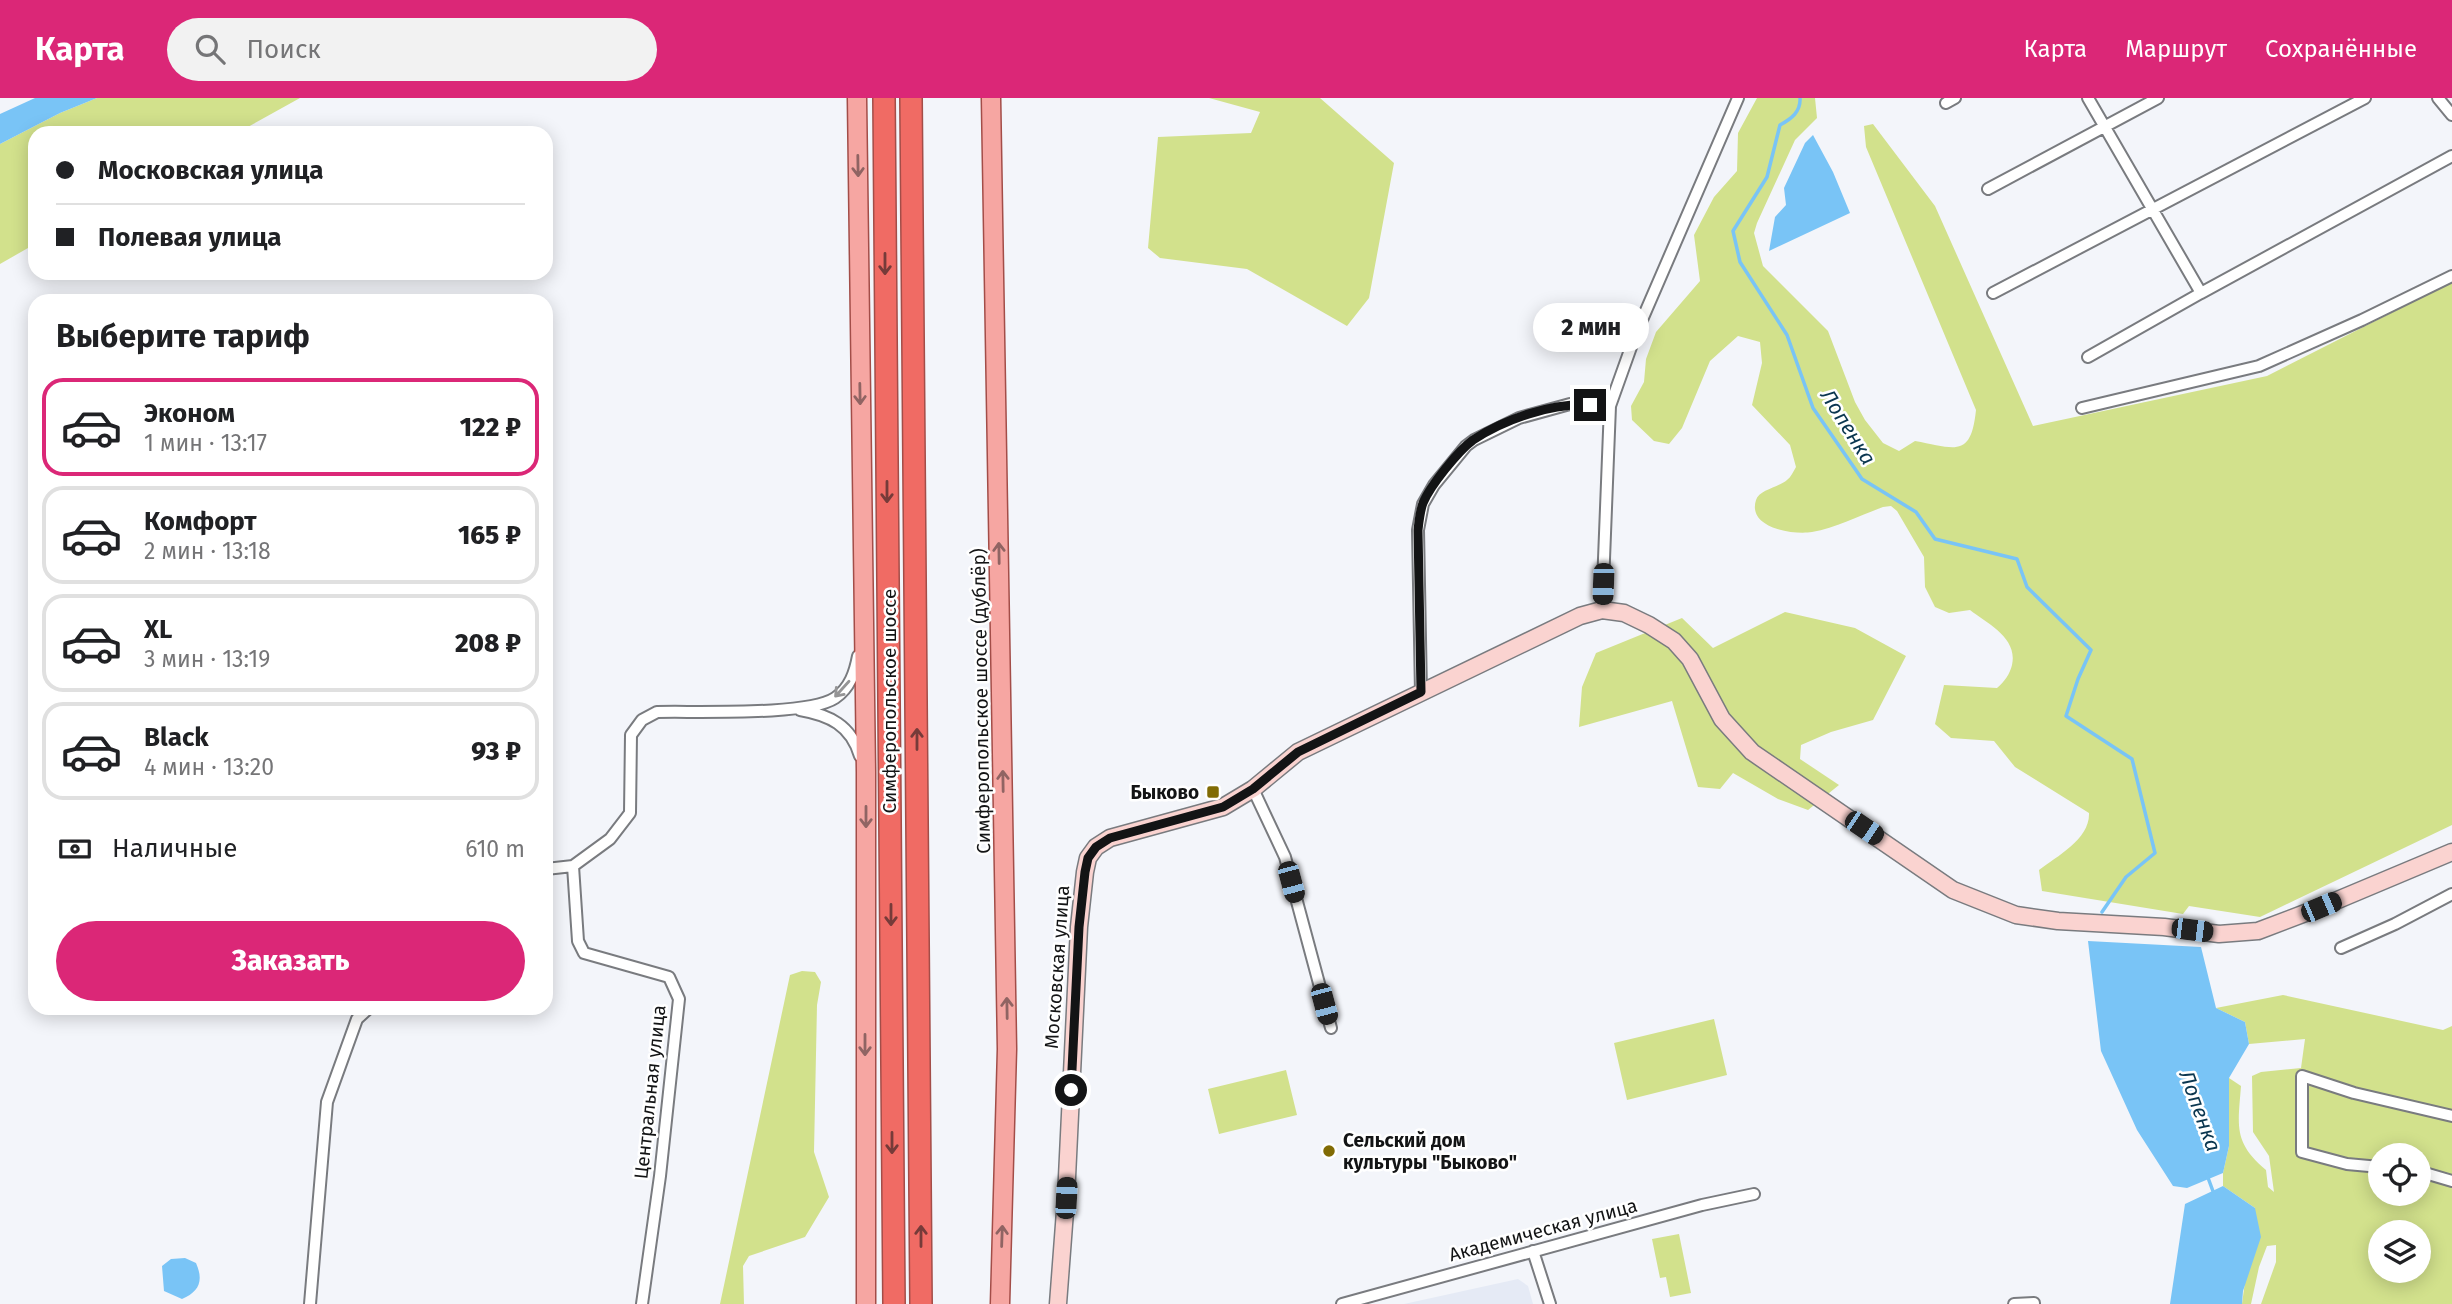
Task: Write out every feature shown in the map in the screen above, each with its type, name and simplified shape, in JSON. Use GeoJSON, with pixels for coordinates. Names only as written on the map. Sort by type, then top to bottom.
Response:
{"type":"FeatureCollection","features":[{"type":"Feature","properties":{"kind":"highway","name":"Симферопольское шоссе"},"geometry":{"type":"LineString","coordinates":[[884,98],[894,1304]]}},
{"type":"Feature","properties":{"kind":"highway","name":"Симферопольское шоссе"},"geometry":{"type":"LineString","coordinates":[[911,98],[922,1304]]}},
{"type":"Feature","properties":{"kind":"main road"},"geometry":{"type":"LineString","coordinates":[[857,98],[866,772],[866,1304]]}},
{"type":"Feature","properties":{"kind":"main road","name":"Симферопольское шоссе (дублёр)"},"geometry":{"type":"LineString","coordinates":[[991,98],[1007,1049],[1000,1304]]}},
{"type":"Feature","properties":{"kind":"street"},"geometry":{"type":"LineString","coordinates":[[1738,98],[1635,336],[1610,406],[1602,610],[1624,613],[1674,641],[1690,659],[1722,719],[1752,752],[1953,890],[2016,915],[2058,922],[2164,927],[2219,934],[2258,931],[2452,852]]}},
{"type":"Feature","properties":{"kind":"street"},"geometry":{"type":"LineString","coordinates":[[2088,98],[2201,293]]}},
{"type":"Feature","properties":{"kind":"street"},"geometry":{"type":"LineString","coordinates":[[1988,189],[2158,98]]}},
{"type":"Feature","properties":{"kind":"street"},"geometry":{"type":"LineString","coordinates":[[1993,293],[2365,98]]}},
{"type":"Feature","properties":{"kind":"street"},"geometry":{"type":"LineString","coordinates":[[2438,98],[2452,114]]}},
{"type":"Feature","properties":{"kind":"street"},"geometry":{"type":"LineString","coordinates":[[2088,357],[2452,156]]}},
{"type":"Feature","properties":{"kind":"street"},"geometry":{"type":"LineString","coordinates":[[2082,408],[2259,366],[2452,276]]}},
{"type":"Feature","properties":{"kind":"street"},"geometry":{"type":"LineString","coordinates":[[1421,692],[1418,530],[1423,504],[1434,485],[1474,440],[1519,418],[1570,404],[1610,406]]}},
{"type":"Feature","properties":{"kind":"street","name":"Московская улица"},"geometry":{"type":"LineString","coordinates":[[1058,1304],[1079,927],[1088,858],[1096,847],[1110,838],[1223,807],[1253,789],[1298,752],[1580,616],[1602,610]]}},
{"type":"Feature","properties":{"kind":"street"},"geometry":{"type":"LineString","coordinates":[[553,868],[573,866],[610,839],[630,813],[631,735],[642,720],[657,712],[790,709],[815,705],[834,698],[848,686],[856,668],[863,636]]}},
{"type":"Feature","properties":{"kind":"street"},"geometry":{"type":"LineString","coordinates":[[790,709],[832,719],[847,729],[857,745],[866,772]]}},
{"type":"Feature","properties":{"kind":"street"},"geometry":{"type":"LineString","coordinates":[[1253,789],[1285,857],[1331,1028]]}},
{"type":"Feature","properties":{"kind":"street","name":"Центральная улица"},"geometry":{"type":"LineString","coordinates":[[573,866],[578,941],[583,953],[669,977],[679,999],[660,1176],[642,1304]]}},
{"type":"Feature","properties":{"kind":"street"},"geometry":{"type":"LineString","coordinates":[[2341,948],[2452,894]]}},
{"type":"Feature","properties":{"kind":"street"},"geometry":{"type":"LineString","coordinates":[[310,1304],[327,1102],[357,1018],[361,1015]]}},
{"type":"Feature","properties":{"kind":"street"},"geometry":{"type":"LineString","coordinates":[[2368,1166],[2347,1164],[2302,1152],[2302,1076],[2354,1093],[2452,1116]]}},
{"type":"Feature","properties":{"kind":"street"},"geometry":{"type":"LineString","coordinates":[[2431,1175],[2452,1181]]}},
{"type":"Feature","properties":{"kind":"street","name":"Академическая улица"},"geometry":{"type":"LineString","coordinates":[[1342,1304],[1702,1205],[1754,1194]]}},
{"type":"Feature","properties":{"kind":"street"},"geometry":{"type":"LineString","coordinates":[[1533,1251],[1550,1304]]}},
{"type":"Feature","properties":{"kind":"street"},"geometry":{"type":"LineString","coordinates":[[2014,1304],[2034,1303]]}},
{"type":"Feature","properties":{"kind":"shaded area"},"geometry":{"type":"Polygon","coordinates":[[[1518,1279],[1528,1286],[1533,1304],[1404,1304],[1518,1279]]]}},
{"type":"Feature","properties":{"kind":"green space"},"geometry":{"type":"Polygon","coordinates":[[[97,98],[300,98],[250,126],[35,126],[97,98]]]}},
{"type":"Feature","properties":{"kind":"green space"},"geometry":{"type":"Polygon","coordinates":[[[1209,98],[1320,98],[1394,163],[1369,298],[1347,326],[1247,269],[1160,258],[1148,248],[1158,137],[1251,133],[1260,112],[1209,98]]]}},
{"type":"Feature","properties":{"kind":"green space"},"geometry":{"type":"Polygon","coordinates":[[[1757,98],[1815,98],[1817,118],[1795,140],[1757,223],[1754,233],[1763,266],[1828,331],[1855,402],[1865,420],[1883,443],[1899,451],[1915,441],[1951,447],[1965,443],[1974,426],[1976,410],[1866,147],[1864,126],[1873,124],[1935,206],[2033,426],[2267,376],[2452,282],[2452,825],[2260,917],[2189,906],[2183,914],[2042,891],[2039,870],[2078,839],[2088,822],[2089,813],[2015,767],[1994,741],[1951,738],[1935,724],[1944,685],[1997,688],[2006,678],[2013,655],[2006,639],[1970,610],[1949,613],[1935,607],[1925,587],[1924,557],[1897,511],[1891,506],[1821,530],[1804,533],[1774,528],[1758,517],[1755,510],[1758,497],[1787,480],[1796,467],[1790,445],[1752,405],[1762,363],[1760,342],[1738,336],[1710,361],[1682,428],[1669,444],[1654,441],[1632,420],[1631,406],[1644,382],[1646,359],[1656,332],[1700,281],[1694,235],[1714,197],[1737,171],[1738,133],[1757,98]]]}},
{"type":"Feature","properties":{"kind":"green space"},"geometry":{"type":"Polygon","coordinates":[[[28,130],[28,248],[0,264],[0,144],[28,130]]]}},
{"type":"Feature","properties":{"kind":"green space"},"geometry":{"type":"Polygon","coordinates":[[[1785,612],[1855,628],[1906,656],[1873,720],[1831,732],[1801,745],[1800,759],[1839,785],[1808,810],[1778,799],[1733,773],[1720,789],[1698,787],[1672,701],[1579,727],[1582,687],[1596,653],[1682,618],[1713,648],[1785,612]]]}},
{"type":"Feature","properties":{"kind":"green space"},"geometry":{"type":"Polygon","coordinates":[[[802,971],[815,972],[821,982],[817,1005],[814,1152],[829,1197],[805,1237],[749,1256],[743,1266],[744,1304],[720,1304],[790,975],[802,971]]]}},
{"type":"Feature","properties":{"kind":"green space"},"geometry":{"type":"Polygon","coordinates":[[[2283,995],[2443,1030],[2452,1026],[2452,1304],[2261,1304],[2276,1262],[2276,1245],[2267,1246],[2259,1267],[2251,1304],[2242,1304],[2255,1208],[2223,1186],[2229,1146],[2229,1078],[2241,1086],[2239,1123],[2243,1142],[2255,1160],[2266,1170],[2268,1187],[2274,1192],[2269,1156],[2253,1132],[2252,1076],[2261,1072],[2301,1068],[2305,1039],[2249,1044],[2245,1022],[2216,1008],[2283,995]]]}},
{"type":"Feature","properties":{"kind":"green space"},"geometry":{"type":"Polygon","coordinates":[[[1714,1019],[1727,1075],[1627,1100],[1614,1043],[1714,1019]]]}},
{"type":"Feature","properties":{"kind":"green space"},"geometry":{"type":"Polygon","coordinates":[[[1286,1070],[1297,1115],[1219,1134],[1208,1089],[1286,1070]]]}},
{"type":"Feature","properties":{"kind":"green space"},"geometry":{"type":"Polygon","coordinates":[[[1679,1234],[1691,1293],[1670,1297],[1666,1277],[1660,1278],[1652,1239],[1679,1234]]]}},
{"type":"Feature","properties":{"kind":"water"},"geometry":{"type":"Polygon","coordinates":[[[35,98],[97,98],[35,126],[28,126],[28,130],[0,144],[0,114],[35,98]]]}},
{"type":"Feature","properties":{"kind":"water"},"geometry":{"type":"Polygon","coordinates":[[[1813,135],[1833,172],[1850,213],[1769,251],[1775,217],[1786,205],[1784,188],[1805,143],[1813,135]]]}},
{"type":"Feature","properties":{"kind":"water"},"geometry":{"type":"Polygon","coordinates":[[[2088,941],[2201,947],[2216,1008],[2245,1022],[2249,1044],[2229,1078],[2229,1146],[2223,1173],[2187,1188],[2173,1186],[2137,1130],[2101,1051],[2088,941]]]}},
{"type":"Feature","properties":{"kind":"water"},"geometry":{"type":"Polygon","coordinates":[[[2223,1186],[2255,1208],[2261,1237],[2243,1291],[2242,1304],[2170,1304],[2185,1204],[2223,1186]]]}},
{"type":"Feature","properties":{"kind":"water"},"geometry":{"type":"Polygon","coordinates":[[[185,1258],[196,1263],[200,1280],[196,1289],[182,1299],[164,1291],[162,1266],[171,1259],[185,1258]]]}},
{"type":"Feature","properties":{"kind":"waterway","name":"Лопенка"},"geometry":{"type":"LineString","coordinates":[[1800,98],[1797,111],[1780,125],[1767,177],[1733,231],[1740,262],[1787,335],[1813,408],[1862,479],[1916,512],[1935,539],[2017,559],[2027,587],[2091,650],[2066,716],[2132,759],[2155,853],[2126,877],[2102,912]]}},
{"type":"Feature","properties":{"kind":"waterway","name":"Лопенка"},"geometry":{"type":"LineString","coordinates":[[2207,1175],[2214,1194]]}},
{"type":"Feature","properties":{"kind":"place","name":"Быково"},"geometry":{"type":"Point","coordinates":[1213,792]}},
{"type":"Feature","properties":{"kind":"place","name":"Сельский дом культуры \"Быково\""},"geometry":{"type":"Point","coordinates":[1329,1151]}},
{"type":"Feature","properties":{"kind":"route"},"geometry":{"type":"LineString","coordinates":[[1071,1090],[1079,927],[1085,872],[1088,858],[1096,847],[1110,838],[1223,807],[1253,789],[1298,752],[1421,692],[1418,530],[1423,504],[1434,485],[1474,440],[1519,418],[1570,404],[1590,405]]}}]}
